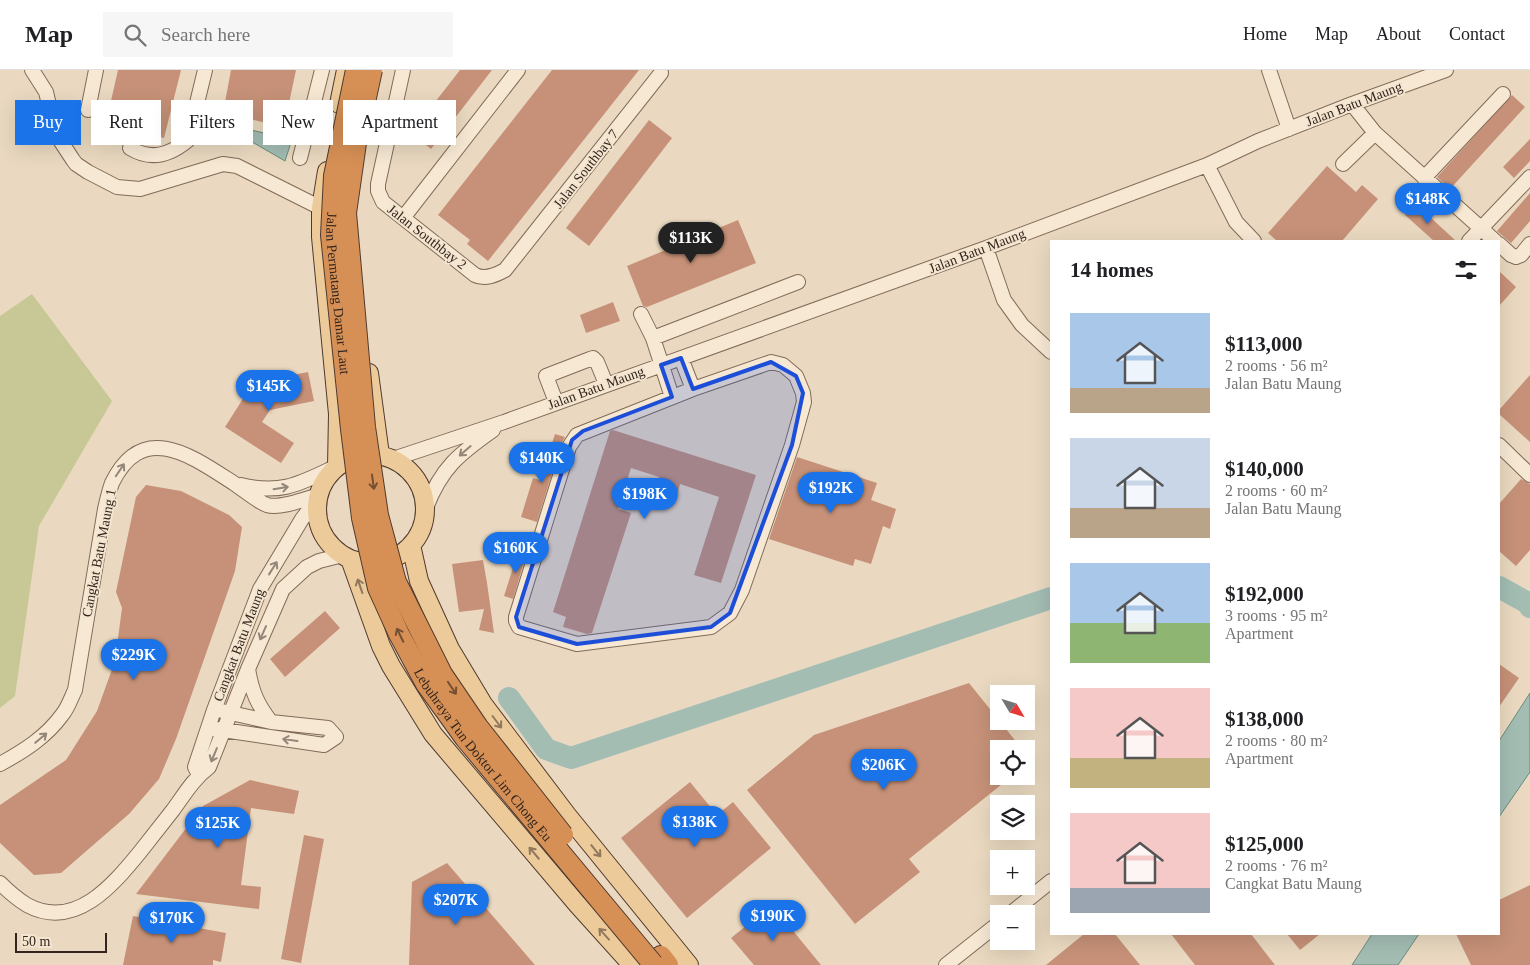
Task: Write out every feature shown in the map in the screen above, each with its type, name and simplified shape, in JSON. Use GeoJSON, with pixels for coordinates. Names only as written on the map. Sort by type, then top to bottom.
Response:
{"type":"FeatureCollection","features":[{"type":"Feature","properties":{"kind":"highway","name":"Jalan Permatang Damar Laut"},"geometry":{"type":"LineString","coordinates":[[356,70],[334,176],[332,235],[351,429],[370,516]]}},
{"type":"Feature","properties":{"kind":"highway","name":"Jalan Permatang Damar Laut"},"geometry":{"type":"LineString","coordinates":[[370,516],[366,427],[346,213],[356,143],[372,70]]}},
{"type":"Feature","properties":{"kind":"highway","name":"Lebuhraya Tun Doktor Lim Chong Eu"},"geometry":{"type":"LineString","coordinates":[[370,516],[396,582],[442,674],[478,726],[609,895],[659,963]]}},
{"type":"Feature","properties":{"kind":"main road"},"geometry":{"type":"LineString","coordinates":[[337,466],[338,414],[321,237],[321,208],[346,70]]}},
{"type":"Feature","properties":{"kind":"main road"},"geometry":{"type":"LineString","coordinates":[[378,70],[354,198],[352,241],[387,457]]}},
{"type":"Feature","properties":{"kind":"main road"},"geometry":{"type":"LineString","coordinates":[[365,454],[387,457],[407,467],[417,479],[424,494],[426,508],[424,521],[419,534],[401,554],[389,560],[376,563],[363,562],[346,557],[330,544],[321,529],[317,512],[319,497],[326,479],[337,466],[350,458],[365,454]]}},
{"type":"Feature","properties":{"kind":"main road"},"geometry":{"type":"LineString","coordinates":[[411,545],[419,581],[450,649],[483,704],[567,815],[689,965]]}},
{"type":"Feature","properties":{"kind":"main road"},"geometry":{"type":"LineString","coordinates":[[346,557],[381,646],[391,666],[433,734],[577,904],[632,965]]}},
{"type":"Feature","properties":{"kind":"main road"},"geometry":{"type":"LineString","coordinates":[[418,709],[413,679],[422,661],[440,656],[461,667]]}},
{"type":"Feature","properties":{"kind":"street"},"geometry":{"type":"LineString","coordinates":[[32,70],[46,92],[56,134],[73,160],[88,172],[117,187],[140,189],[223,164],[237,166],[321,208]]}},
{"type":"Feature","properties":{"kind":"street"},"geometry":{"type":"LineString","coordinates":[[88,110],[96,70]]}},
{"type":"Feature","properties":{"kind":"street"},"geometry":{"type":"LineString","coordinates":[[130,148],[140,154],[150,156],[167,153],[179,148],[188,140],[205,70]]}},
{"type":"Feature","properties":{"kind":"street"},"geometry":{"type":"LineString","coordinates":[[300,158],[322,70]]}},
{"type":"Feature","properties":{"kind":"street","name":"Jalan Southbay 2"},"geometry":{"type":"LineString","coordinates":[[403,70],[378,184],[378,191],[383,202],[481,278],[499,274],[510,264]]}},
{"type":"Feature","properties":{"kind":"street"},"geometry":{"type":"LineString","coordinates":[[403,218],[518,70]]}},
{"type":"Feature","properties":{"kind":"street"},"geometry":{"type":"LineString","coordinates":[[1269,70],[1289,129]]}},
{"type":"Feature","properties":{"kind":"street","name":"Jalan Batu Maung"},"geometry":{"type":"LineString","coordinates":[[387,457],[504,422],[986,248],[1207,165],[1289,129],[1446,70]]}},
{"type":"Feature","properties":{"kind":"street","name":"Jalan Southbay 7"},"geometry":{"type":"LineString","coordinates":[[510,264],[661,73]]}},
{"type":"Feature","properties":{"kind":"street"},"geometry":{"type":"LineString","coordinates":[[1424,178],[1503,94]]}},
{"type":"Feature","properties":{"kind":"street"},"geometry":{"type":"LineString","coordinates":[[1352,104],[1375,132],[1494,240]]}},
{"type":"Feature","properties":{"kind":"street"},"geometry":{"type":"LineString","coordinates":[[1343,164],[1375,132]]}},
{"type":"Feature","properties":{"kind":"street"},"geometry":{"type":"LineString","coordinates":[[1207,165],[1236,222],[1253,240]]}},
{"type":"Feature","properties":{"kind":"street"},"geometry":{"type":"LineString","coordinates":[[1470,240],[1530,177]]}},
{"type":"Feature","properties":{"kind":"street"},"geometry":{"type":"LineString","coordinates":[[1500,245],[1516,257],[1521,255],[1530,244]]}},
{"type":"Feature","properties":{"kind":"street"},"geometry":{"type":"LineString","coordinates":[[986,248],[1004,300],[1022,325],[1050,351]]}},
{"type":"Feature","properties":{"kind":"street"},"geometry":{"type":"LineString","coordinates":[[652,338],[798,282]]}},
{"type":"Feature","properties":{"kind":"street"},"geometry":{"type":"LineString","coordinates":[[641,314],[652,338],[672,397]]}},
{"type":"Feature","properties":{"kind":"street"},"geometry":{"type":"LineString","coordinates":[[556,402],[546,376],[590,359],[593,358],[597,362],[606,384]]}},
{"type":"Feature","properties":{"kind":"street"},"geometry":{"type":"LineString","coordinates":[[681,358],[693,389]]}},
{"type":"Feature","properties":{"kind":"street"},"geometry":{"type":"LineString","coordinates":[[771,362],[783,365],[796,376],[803,393],[802,409],[792,445],[742,590],[730,613],[711,627],[577,644],[519,627],[516,617],[568,447],[572,440],[583,431],[693,389],[771,362]]}},
{"type":"Feature","properties":{"kind":"street","name":"Jalan Batu Maung"},"geometry":{"type":"LineString","coordinates":[[426,508],[433,488],[449,466],[465,450],[504,422]]}},
{"type":"Feature","properties":{"kind":"street"},"geometry":{"type":"LineString","coordinates":[[1500,446],[1530,475]]}},
{"type":"Feature","properties":{"kind":"street","name":"Cangkat Batu Maung 1"},"geometry":{"type":"LineString","coordinates":[[0,764],[24,751],[46,734],[64,714],[75,690],[105,509],[112,485],[121,467],[133,455],[149,448],[164,447],[182,453],[266,505],[278,506],[319,497]]}},
{"type":"Feature","properties":{"kind":"street","name":"Cangkat Batu Maung 1"},"geometry":{"type":"LineString","coordinates":[[233,483],[273,489],[300,483],[337,466]]}},
{"type":"Feature","properties":{"kind":"street","name":"Cangkat Batu Maung"},"geometry":{"type":"LineString","coordinates":[[199,774],[195,767],[208,727],[260,589],[302,519],[319,497]]}},
{"type":"Feature","properties":{"kind":"street","name":"Cangkat Batu Maung"},"geometry":{"type":"LineString","coordinates":[[0,883],[19,900],[36,909],[47,912],[80,908],[113,884],[162,824],[199,774],[209,767],[248,669],[283,589],[307,567],[319,561],[346,557]]}},
{"type":"Feature","properties":{"kind":"street"},"geometry":{"type":"LineString","coordinates":[[248,669],[251,688],[259,706],[271,722]]}},
{"type":"Feature","properties":{"kind":"street"},"geometry":{"type":"LineString","coordinates":[[208,727],[324,745],[336,737],[328,728],[271,722],[214,710]]}},
{"type":"Feature","properties":{"kind":"street"},"geometry":{"type":"LineString","coordinates":[[1021,905],[1050,882]]}},
{"type":"Feature","properties":{"kind":"street"},"geometry":{"type":"LineString","coordinates":[[946,965],[990,930]]}},
{"type":"Feature","properties":{"kind":"highlighted area"},"geometry":{"type":"Polygon","coordinates":[[[681,358],[693,389],[771,362],[796,376],[803,393],[792,445],[730,613],[711,627],[577,644],[519,627],[516,617],[572,440],[583,431],[672,397],[661,365],[681,358]]]}},
{"type":"Feature","properties":{"kind":"green space"},"geometry":{"type":"Polygon","coordinates":[[[32,294],[112,401],[39,526],[15,696],[0,708],[0,316],[32,294]]]}},
{"type":"Feature","properties":{"kind":"shaded area"},"geometry":{"type":"Polygon","coordinates":[[[253,131],[263,133],[263,145],[290,145],[285,161],[253,142],[253,131]]]}},
{"type":"Feature","properties":{"kind":"shaded area"},"geometry":{"type":"Polygon","coordinates":[[[1530,693],[1530,772],[1500,816],[1500,739],[1530,693]]]}},
{"type":"Feature","properties":{"kind":"shaded area"},"geometry":{"type":"Polygon","coordinates":[[[1371,935],[1418,935],[1398,965],[1352,965],[1371,935]]]}},
{"type":"Feature","properties":{"kind":"building"},"geometry":{"type":"Polygon","coordinates":[[[118,70],[181,70],[174,100],[171,100],[171,110],[164,138],[161,137],[161,100],[111,100],[118,70]]]}},
{"type":"Feature","properties":{"kind":"building"},"geometry":{"type":"Polygon","coordinates":[[[231,70],[296,70],[290,100],[263,100],[263,122],[253,120],[253,100],[225,100],[231,70]]]}},
{"type":"Feature","properties":{"kind":"building"},"geometry":{"type":"Polygon","coordinates":[[[460,70],[492,70],[456,117],[456,100],[437,100],[460,70]]]}},
{"type":"Feature","properties":{"kind":"building"},"geometry":{"type":"Polygon","coordinates":[[[552,70],[639,70],[488,261],[467,244],[470,240],[438,215],[552,70]]]}},
{"type":"Feature","properties":{"kind":"building"},"geometry":{"type":"Polygon","coordinates":[[[1512,95],[1525,107],[1450,189],[1437,177],[1512,95]]]}},
{"type":"Feature","properties":{"kind":"building"},"geometry":{"type":"Polygon","coordinates":[[[649,120],[672,138],[589,246],[566,228],[649,120]]]}},
{"type":"Feature","properties":{"kind":"building"},"geometry":{"type":"Polygon","coordinates":[[[1530,139],[1530,161],[1514,178],[1503,167],[1530,139]]]}},
{"type":"Feature","properties":{"kind":"building"},"geometry":{"type":"Polygon","coordinates":[[[426,145],[434,145],[431,149],[426,145]]]}},
{"type":"Feature","properties":{"kind":"building"},"geometry":{"type":"Polygon","coordinates":[[[1327,166],[1356,192],[1362,185],[1378,199],[1343,240],[1276,240],[1268,233],[1327,166]]]}},
{"type":"Feature","properties":{"kind":"building"},"geometry":{"type":"Polygon","coordinates":[[[1530,193],[1530,221],[1511,243],[1497,231],[1530,193]]]}},
{"type":"Feature","properties":{"kind":"building"},"geometry":{"type":"Polygon","coordinates":[[[1416,204],[1455,240],[1433,240],[1405,215],[1416,204]]]}},
{"type":"Feature","properties":{"kind":"building"},"geometry":{"type":"Polygon","coordinates":[[[738,220],[756,263],[647,307],[643,306],[627,266],[738,220]]]}},
{"type":"Feature","properties":{"kind":"building"},"geometry":{"type":"Polygon","coordinates":[[[1500,272],[1516,287],[1500,305],[1500,272]]]}},
{"type":"Feature","properties":{"kind":"building"},"geometry":{"type":"Polygon","coordinates":[[[613,302],[620,321],[586,333],[580,315],[613,302]]]}},
{"type":"Feature","properties":{"kind":"building"},"geometry":{"type":"Polygon","coordinates":[[[308,372],[314,401],[270,410],[262,422],[294,443],[281,463],[225,427],[253,383],[308,372]]]}},
{"type":"Feature","properties":{"kind":"building"},"geometry":{"type":"Polygon","coordinates":[[[1530,375],[1530,442],[1500,415],[1500,409],[1530,375]]]}},
{"type":"Feature","properties":{"kind":"building"},"geometry":{"type":"Polygon","coordinates":[[[613,430],[756,475],[721,583],[694,575],[719,497],[680,484],[678,492],[656,485],[659,477],[631,468],[618,509],[631,513],[592,633],[587,634],[563,627],[566,617],[553,612],[610,431],[613,430]]]}},
{"type":"Feature","properties":{"kind":"building"},"geometry":{"type":"Polygon","coordinates":[[[555,434],[565,437],[561,444],[537,522],[521,517],[533,478],[540,480],[555,434]]]}},
{"type":"Feature","properties":{"kind":"building"},"geometry":{"type":"Polygon","coordinates":[[[797,457],[877,483],[871,500],[896,509],[890,529],[883,526],[871,564],[855,559],[853,566],[769,539],[797,457]]]}},
{"type":"Feature","properties":{"kind":"building"},"geometry":{"type":"Polygon","coordinates":[[[1521,479],[1530,484],[1530,550],[1516,566],[1500,552],[1500,503],[1521,479]]]}},
{"type":"Feature","properties":{"kind":"building"},"geometry":{"type":"Polygon","coordinates":[[[146,485],[181,491],[229,515],[242,527],[235,571],[176,739],[159,779],[129,814],[61,873],[34,875],[0,843],[0,805],[66,760],[97,711],[115,661],[122,608],[116,592],[136,497],[146,485]]]}},
{"type":"Feature","properties":{"kind":"building"},"geometry":{"type":"Polygon","coordinates":[[[519,549],[527,552],[513,599],[504,596],[519,549]]]}},
{"type":"Feature","properties":{"kind":"building"},"geometry":{"type":"Polygon","coordinates":[[[483,560],[494,633],[479,630],[484,609],[459,612],[452,564],[483,560]]]}},
{"type":"Feature","properties":{"kind":"building"},"geometry":{"type":"Polygon","coordinates":[[[325,611],[340,628],[285,677],[270,659],[325,611]]]}},
{"type":"Feature","properties":{"kind":"building"},"geometry":{"type":"Polygon","coordinates":[[[1500,665],[1519,678],[1500,706],[1500,665]]]}},
{"type":"Feature","properties":{"kind":"building"},"geometry":{"type":"Polygon","coordinates":[[[969,683],[990,709],[990,730],[1007,730],[1015,740],[990,740],[990,785],[1001,785],[909,859],[920,872],[855,924],[747,790],[814,735],[969,683]]]}},
{"type":"Feature","properties":{"kind":"building"},"geometry":{"type":"Polygon","coordinates":[[[250,780],[299,791],[294,814],[251,808],[241,885],[261,887],[259,909],[136,894],[203,806],[250,780]]]}},
{"type":"Feature","properties":{"kind":"building"},"geometry":{"type":"Polygon","coordinates":[[[690,782],[717,815],[733,802],[771,848],[687,918],[621,838],[690,782]]]}},
{"type":"Feature","properties":{"kind":"building"},"geometry":{"type":"Polygon","coordinates":[[[304,835],[324,839],[301,963],[281,959],[304,835]]]}},
{"type":"Feature","properties":{"kind":"building"},"geometry":{"type":"Polygon","coordinates":[[[447,863],[535,965],[409,965],[412,882],[447,863]]]}},
{"type":"Feature","properties":{"kind":"building"},"geometry":{"type":"Polygon","coordinates":[[[1530,885],[1530,965],[1471,965],[1456,935],[1500,935],[1500,900],[1530,885]]]}},
{"type":"Feature","properties":{"kind":"building"},"geometry":{"type":"Polygon","coordinates":[[[772,905],[821,965],[754,965],[731,938],[772,905]]]}},
{"type":"Feature","properties":{"kind":"building"},"geometry":{"type":"Polygon","coordinates":[[[133,916],[226,933],[221,962],[213,960],[213,965],[123,965],[133,916]]]}},
{"type":"Feature","properties":{"kind":"building"},"geometry":{"type":"Polygon","coordinates":[[[1083,935],[1116,935],[1140,965],[1046,965],[1083,935]]]}},
{"type":"Feature","properties":{"kind":"building"},"geometry":{"type":"Polygon","coordinates":[[[1172,935],[1252,935],[1275,965],[1195,965],[1172,935]]]}},
{"type":"Feature","properties":{"kind":"building"},"geometry":{"type":"Polygon","coordinates":[[[1288,935],[1319,935],[1300,950],[1288,935]]]}},
{"type":"Feature","properties":{"kind":"waterway"},"geometry":{"type":"LineString","coordinates":[[1500,588],[1528,603],[1530,607]]}},
{"type":"Feature","properties":{"kind":"waterway"},"geometry":{"type":"LineString","coordinates":[[509,698],[546,749],[571,758],[1050,598]]}}]}
